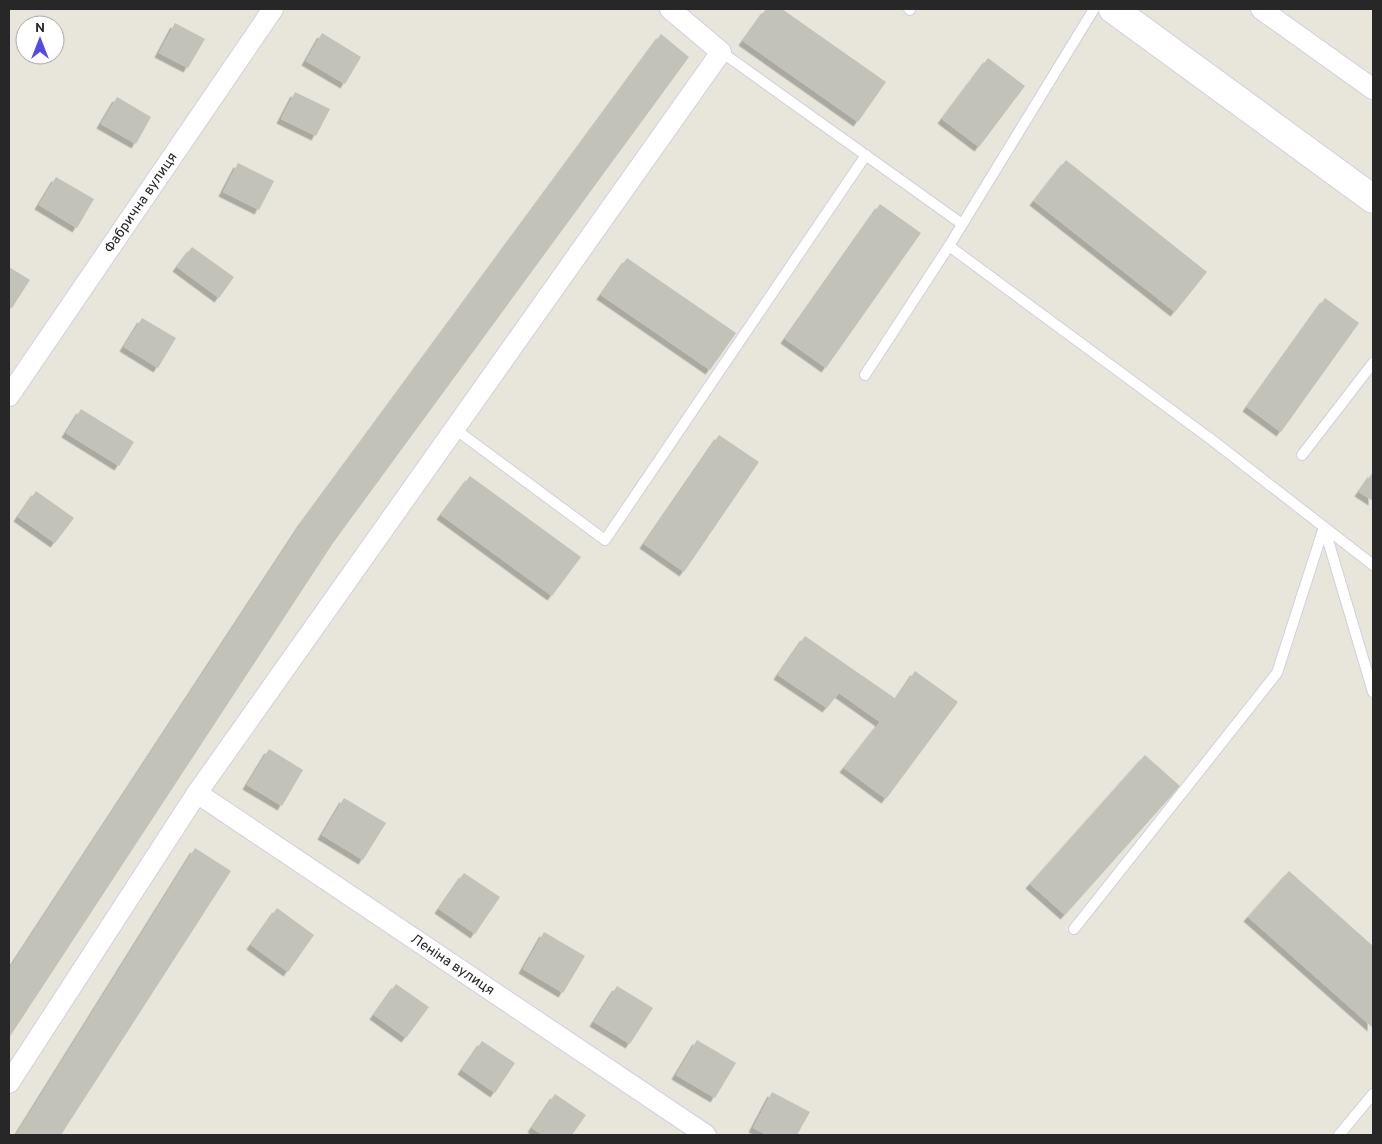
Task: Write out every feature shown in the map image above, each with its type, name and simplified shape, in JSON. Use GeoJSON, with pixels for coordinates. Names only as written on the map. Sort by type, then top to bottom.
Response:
{"type":"FeatureCollection","features":[{"type":"Feature","properties":{"kind":"street","name":"Фабрична вулиця"},"geometry":{"type":"LineString","coordinates":[[9,396],[272,9]]}},
{"type":"Feature","properties":{"kind":"street"},"geometry":{"type":"LineString","coordinates":[[9,1083],[198,793],[720,51],[670,9]]}},
{"type":"Feature","properties":{"kind":"street"},"geometry":{"type":"LineString","coordinates":[[1113,9],[1373,199]]}},
{"type":"Feature","properties":{"kind":"street"},"geometry":{"type":"LineString","coordinates":[[1261,9],[1373,90]]}},
{"type":"Feature","properties":{"kind":"street","name":"Леніна вулиця"},"geometry":{"type":"LineString","coordinates":[[198,793],[706,1135]]}},
{"type":"Feature","properties":{"kind":"lane"},"geometry":{"type":"LineString","coordinates":[[864,375],[949,246],[1094,9]]}},
{"type":"Feature","properties":{"kind":"lane"},"geometry":{"type":"LineString","coordinates":[[720,51],[962,224]]}},
{"type":"Feature","properties":{"kind":"lane"},"geometry":{"type":"LineString","coordinates":[[455,429],[605,540],[866,155]]}},
{"type":"Feature","properties":{"kind":"lane"},"geometry":{"type":"LineString","coordinates":[[949,246],[1212,440],[1373,565]]}},
{"type":"Feature","properties":{"kind":"lane"},"geometry":{"type":"LineString","coordinates":[[1302,454],[1373,363]]}},
{"type":"Feature","properties":{"kind":"lane"},"geometry":{"type":"LineString","coordinates":[[1324,527],[1373,692]]}},
{"type":"Feature","properties":{"kind":"lane"},"geometry":{"type":"LineString","coordinates":[[1074,929],[1277,673],[1324,527]]}},
{"type":"Feature","properties":{"kind":"lane"},"geometry":{"type":"LineString","coordinates":[[1339,1135],[1373,1094]]}},
{"type":"Feature","properties":{"kind":"building"},"geometry":{"type":"Polygon","coordinates":[[[766,9],[782,9],[886,82],[858,122],[743,41],[766,9]]]}},
{"type":"Feature","properties":{"kind":"building"},"geometry":{"type":"Polygon","coordinates":[[[175,23],[205,39],[188,68],[159,53],[175,23]]]}},
{"type":"Feature","properties":{"kind":"building"},"geometry":{"type":"Polygon","coordinates":[[[322,33],[361,57],[345,84],[306,61],[322,33]]]}},
{"type":"Feature","properties":{"kind":"building"},"geometry":{"type":"Polygon","coordinates":[[[661,34],[689,57],[333,543],[9,1038],[9,969],[302,522],[661,34]]]}},
{"type":"Feature","properties":{"kind":"building"},"geometry":{"type":"Polygon","coordinates":[[[988,58],[1025,86],[979,147],[942,119],[988,58]]]}},
{"type":"Feature","properties":{"kind":"building"},"geometry":{"type":"Polygon","coordinates":[[[295,92],[330,109],[316,136],[281,119],[295,92]]]}},
{"type":"Feature","properties":{"kind":"building"},"geometry":{"type":"Polygon","coordinates":[[[117,97],[151,117],[136,144],[101,124],[117,97]]]}},
{"type":"Feature","properties":{"kind":"building"},"geometry":{"type":"Polygon","coordinates":[[[1066,160],[1207,272],[1175,312],[1034,201],[1066,160]]]}},
{"type":"Feature","properties":{"kind":"building"},"geometry":{"type":"Polygon","coordinates":[[[238,163],[274,181],[259,210],[223,192],[238,163]]]}},
{"type":"Feature","properties":{"kind":"building"},"geometry":{"type":"Polygon","coordinates":[[[56,177],[94,199],[77,228],[39,205],[56,177]]]}},
{"type":"Feature","properties":{"kind":"building"},"geometry":{"type":"Polygon","coordinates":[[[880,204],[921,233],[826,368],[785,339],[880,204]]]}},
{"type":"Feature","properties":{"kind":"building"},"geometry":{"type":"Polygon","coordinates":[[[192,247],[234,277],[219,298],[177,267],[192,247]]]}},
{"type":"Feature","properties":{"kind":"building"},"geometry":{"type":"Polygon","coordinates":[[[627,258],[736,333],[710,370],[601,295],[627,258]]]}},
{"type":"Feature","properties":{"kind":"building"},"geometry":{"type":"Polygon","coordinates":[[[9,267],[30,280],[12,308],[9,306],[9,267]]]}},
{"type":"Feature","properties":{"kind":"building"},"geometry":{"type":"Polygon","coordinates":[[[1325,298],[1359,323],[1281,432],[1247,407],[1325,298]]]}},
{"type":"Feature","properties":{"kind":"building"},"geometry":{"type":"Polygon","coordinates":[[[142,318],[176,338],[158,368],[124,347],[142,318]]]}},
{"type":"Feature","properties":{"kind":"building"},"geometry":{"type":"Polygon","coordinates":[[[81,409],[134,442],[119,466],[66,433],[81,409]]]}},
{"type":"Feature","properties":{"kind":"building"},"geometry":{"type":"Polygon","coordinates":[[[719,435],[759,462],[684,572],[644,544],[719,435]]]}},
{"type":"Feature","properties":{"kind":"building"},"geometry":{"type":"Polygon","coordinates":[[[1373,472],[1373,501],[1359,492],[1373,472]]]}},
{"type":"Feature","properties":{"kind":"building"},"geometry":{"type":"Polygon","coordinates":[[[470,476],[581,557],[552,596],[441,515],[470,476]]]}},
{"type":"Feature","properties":{"kind":"building"},"geometry":{"type":"Polygon","coordinates":[[[36,491],[74,518],[55,543],[18,517],[36,491]]]}},
{"type":"Feature","properties":{"kind":"building"},"geometry":{"type":"Polygon","coordinates":[[[805,636],[896,699],[915,671],[958,702],[886,799],[844,768],[880,722],[839,693],[827,708],[778,675],[805,636]]]}},
{"type":"Feature","properties":{"kind":"building"},"geometry":{"type":"Polygon","coordinates":[[[269,749],[303,770],[282,806],[247,785],[269,749]]]}},
{"type":"Feature","properties":{"kind":"building"},"geometry":{"type":"Polygon","coordinates":[[[1145,755],[1180,786],[1065,915],[1030,884],[1145,755]]]}},
{"type":"Feature","properties":{"kind":"building"},"geometry":{"type":"Polygon","coordinates":[[[344,798],[386,823],[363,860],[322,835],[344,798]]]}},
{"type":"Feature","properties":{"kind":"building"},"geometry":{"type":"Polygon","coordinates":[[[195,848],[231,871],[61,1135],[16,1135],[195,848]]]}},
{"type":"Feature","properties":{"kind":"building"},"geometry":{"type":"Polygon","coordinates":[[[1289,871],[1373,946],[1372,1027],[1248,917],[1289,871]]]}},
{"type":"Feature","properties":{"kind":"building"},"geometry":{"type":"Polygon","coordinates":[[[464,873],[500,897],[475,934],[439,909],[464,873]]]}},
{"type":"Feature","properties":{"kind":"building"},"geometry":{"type":"Polygon","coordinates":[[[277,908],[314,935],[288,972],[251,945],[277,908]]]}},
{"type":"Feature","properties":{"kind":"building"},"geometry":{"type":"Polygon","coordinates":[[[544,932],[585,956],[563,993],[523,969],[544,932]]]}},
{"type":"Feature","properties":{"kind":"building"},"geometry":{"type":"Polygon","coordinates":[[[396,984],[429,1007],[406,1038],[374,1015],[396,984]]]}},
{"type":"Feature","properties":{"kind":"building"},"geometry":{"type":"Polygon","coordinates":[[[617,986],[653,1008],[630,1044],[594,1022],[617,986]]]}},
{"type":"Feature","properties":{"kind":"building"},"geometry":{"type":"Polygon","coordinates":[[[697,1040],[736,1063],[715,1098],[676,1075],[697,1040]]]}},
{"type":"Feature","properties":{"kind":"building"},"geometry":{"type":"Polygon","coordinates":[[[482,1041],[515,1063],[495,1093],[462,1070],[482,1041]]]}},
{"type":"Feature","properties":{"kind":"building"},"geometry":{"type":"Polygon","coordinates":[[[772,1092],[810,1112],[797,1135],[767,1135],[753,1128],[772,1092]]]}},
{"type":"Feature","properties":{"kind":"building"},"geometry":{"type":"Polygon","coordinates":[[[555,1094],[586,1115],[572,1135],[543,1135],[532,1128],[555,1094]]]}}]}
